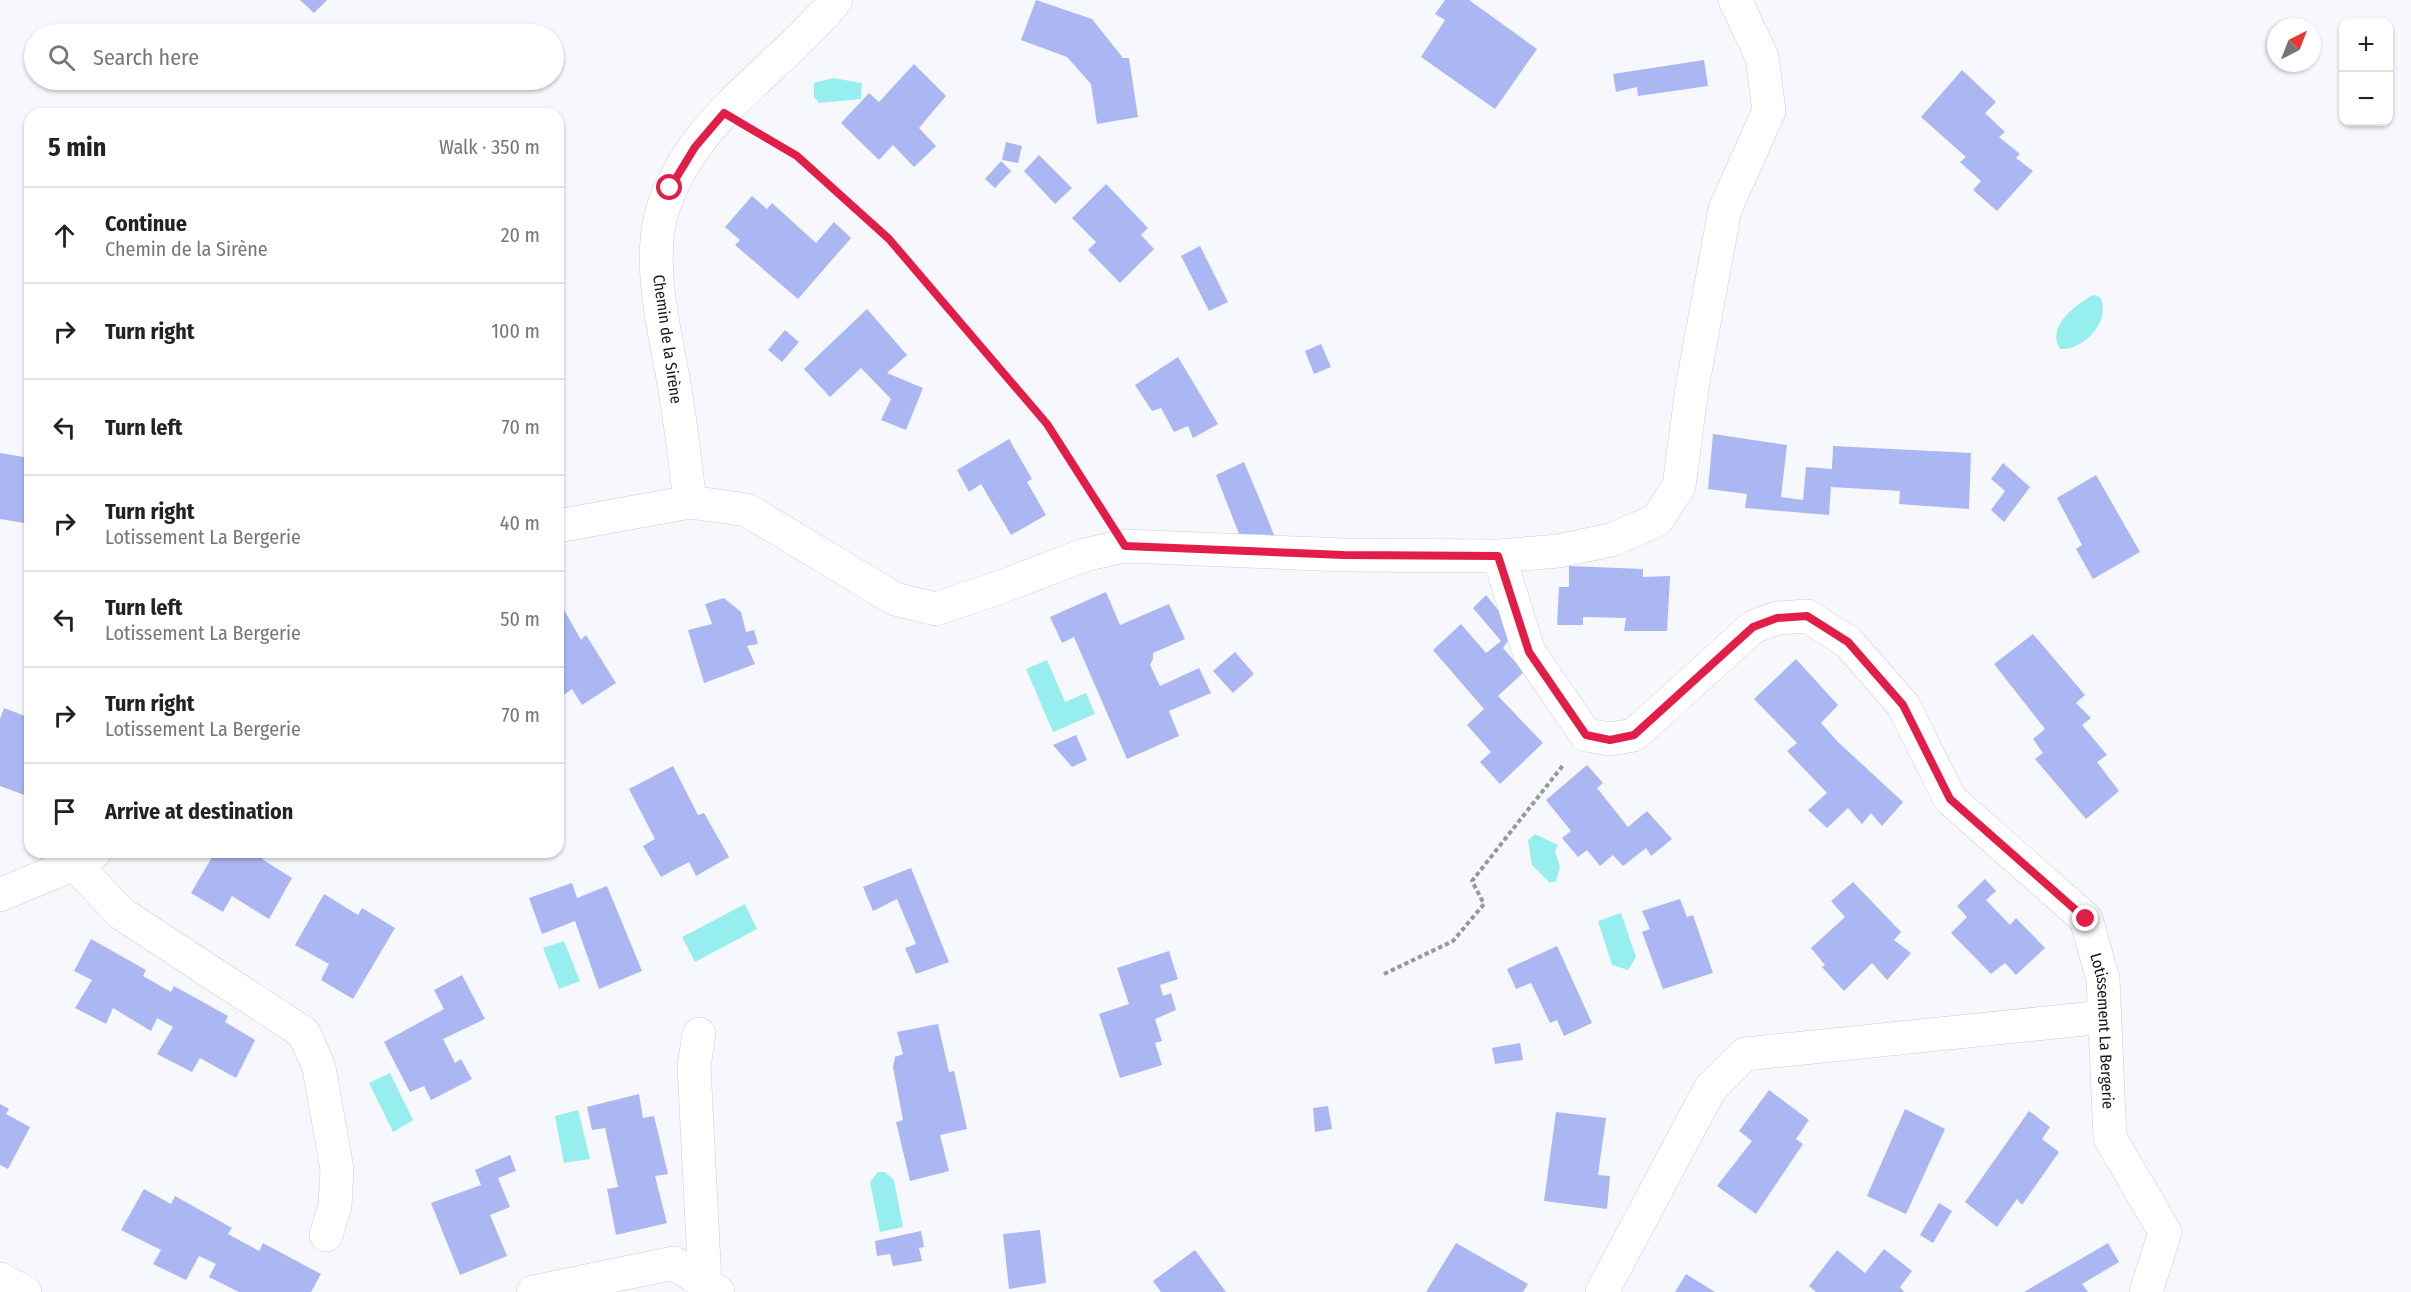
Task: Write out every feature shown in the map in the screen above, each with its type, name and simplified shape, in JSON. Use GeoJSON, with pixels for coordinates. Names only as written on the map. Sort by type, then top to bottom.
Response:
{"type":"FeatureCollection","features":[{"type":"Feature","properties":{"kind":"street","name":"Chemin de la Sirène"},"geometry":{"type":"LineString","coordinates":[[690,502],[676,397],[658,295],[657,238],[670,188],[695,147],[724,113],[813,29],[837,0]]}},
{"type":"Feature","properties":{"kind":"street"},"geometry":{"type":"LineString","coordinates":[[564,525],[690,502],[747,510],[895,598],[936,609],[1001,588],[1084,555],[1125,546],[1344,555],[1498,556],[1558,551],[1611,540],[1657,520],[1679,486],[1692,388],[1725,209],[1769,111],[1762,57],[1735,0]]}},
{"type":"Feature","properties":{"kind":"street"},"geometry":{"type":"LineString","coordinates":[[1498,556],[1529,652],[1586,735]]}},
{"type":"Feature","properties":{"kind":"street","name":"Lotissement La Bergerie"},"geometry":{"type":"LineString","coordinates":[[1586,735],[1610,740],[1634,735],[1753,627],[1777,618],[1807,616],[1848,642],[1903,705],[1950,799],[2086,919],[2103,979],[2110,1138],[2164,1232],[2146,1292]]}},
{"type":"Feature","properties":{"kind":"street"},"geometry":{"type":"LineString","coordinates":[[0,895],[85,858],[122,914],[304,1033],[319,1068],[337,1169],[336,1206],[326,1235]]}},
{"type":"Feature","properties":{"kind":"street"},"geometry":{"type":"LineString","coordinates":[[1602,1292],[1710,1089],[1745,1054],[2104,1017]]}},
{"type":"Feature","properties":{"kind":"street"},"geometry":{"type":"LineString","coordinates":[[699,1034],[693,1066],[711,1288]]}},
{"type":"Feature","properties":{"kind":"street"},"geometry":{"type":"LineString","coordinates":[[533,1292],[674,1263],[711,1288]]}},
{"type":"Feature","properties":{"kind":"street"},"geometry":{"type":"LineString","coordinates":[[0,1279],[25,1292]]}},
{"type":"Feature","properties":{"kind":"path"},"geometry":{"type":"LineString","coordinates":[[724,113],[797,156],[889,239],[1047,424],[1125,546]]}},
{"type":"Feature","properties":{"kind":"path"},"geometry":{"type":"LineString","coordinates":[[1384,974],[1453,941],[1484,904],[1472,881],[1586,735]]}},
{"type":"Feature","properties":{"kind":"water"},"geometry":{"type":"Polygon","coordinates":[[[833,78],[862,83],[861,99],[819,103],[814,97],[814,83],[833,78]]]}},
{"type":"Feature","properties":{"kind":"water"},"geometry":{"type":"Polygon","coordinates":[[[2093,295],[2100,297],[2103,306],[2099,324],[2094,332],[2078,345],[2060,349],[2057,333],[2064,318],[2093,295]]]}},
{"type":"Feature","properties":{"kind":"water"},"geometry":{"type":"Polygon","coordinates":[[[1047,660],[1065,702],[1086,693],[1095,714],[1053,732],[1026,669],[1047,660]]]}},
{"type":"Feature","properties":{"kind":"water"},"geometry":{"type":"Polygon","coordinates":[[[1535,834],[1558,845],[1555,851],[1560,867],[1556,881],[1550,883],[1532,865],[1528,840],[1535,834]]]}},
{"type":"Feature","properties":{"kind":"water"},"geometry":{"type":"Polygon","coordinates":[[[745,904],[757,929],[695,962],[682,937],[745,904]]]}},
{"type":"Feature","properties":{"kind":"water"},"geometry":{"type":"Polygon","coordinates":[[[1621,913],[1636,957],[1628,970],[1612,965],[1598,921],[1621,913]]]}},
{"type":"Feature","properties":{"kind":"water"},"geometry":{"type":"Polygon","coordinates":[[[564,941],[580,981],[559,989],[543,948],[564,941]]]}},
{"type":"Feature","properties":{"kind":"water"},"geometry":{"type":"Polygon","coordinates":[[[390,1073],[413,1120],[393,1132],[369,1083],[390,1073]]]}},
{"type":"Feature","properties":{"kind":"water"},"geometry":{"type":"Polygon","coordinates":[[[578,1110],[590,1159],[564,1163],[555,1116],[578,1110]]]}},
{"type":"Feature","properties":{"kind":"water"},"geometry":{"type":"Polygon","coordinates":[[[878,1172],[885,1172],[894,1180],[903,1227],[880,1232],[870,1182],[878,1172]]]}},
{"type":"Feature","properties":{"kind":"building"},"geometry":{"type":"Polygon","coordinates":[[[300,0],[327,0],[314,13],[300,0]]]}},
{"type":"Feature","properties":{"kind":"building"},"geometry":{"type":"Polygon","coordinates":[[[1036,0],[1092,19],[1123,58],[1129,58],[1138,117],[1097,124],[1091,84],[1067,57],[1021,40],[1036,0]]]}},
{"type":"Feature","properties":{"kind":"building"},"geometry":{"type":"Polygon","coordinates":[[[1445,0],[1469,0],[1537,49],[1495,109],[1421,57],[1445,20],[1435,14],[1445,0]]]}},
{"type":"Feature","properties":{"kind":"building"},"geometry":{"type":"Polygon","coordinates":[[[1704,60],[1708,86],[1638,96],[1637,87],[1616,92],[1613,74],[1704,60]]]}},
{"type":"Feature","properties":{"kind":"building"},"geometry":{"type":"Polygon","coordinates":[[[914,64],[946,96],[919,128],[936,146],[914,167],[893,145],[879,160],[841,123],[869,93],[879,102],[914,64]]]}},
{"type":"Feature","properties":{"kind":"building"},"geometry":{"type":"Polygon","coordinates":[[[1962,70],[1996,102],[1985,113],[2005,132],[1999,137],[2020,154],[2016,158],[2033,171],[1997,211],[1973,190],[1981,181],[1960,162],[1966,157],[1921,117],[1962,70]]]}},
{"type":"Feature","properties":{"kind":"building"},"geometry":{"type":"Polygon","coordinates":[[[1006,142],[1022,146],[1018,163],[1002,160],[1006,142]]]}},
{"type":"Feature","properties":{"kind":"building"},"geometry":{"type":"Polygon","coordinates":[[[1039,155],[1072,188],[1055,204],[1024,171],[1039,155]]]}},
{"type":"Feature","properties":{"kind":"building"},"geometry":{"type":"Polygon","coordinates":[[[1001,161],[1011,171],[995,188],[985,179],[1001,161]]]}},
{"type":"Feature","properties":{"kind":"building"},"geometry":{"type":"Polygon","coordinates":[[[1106,184],[1148,228],[1141,235],[1154,249],[1120,283],[1088,250],[1096,242],[1072,218],[1106,184]]]}},
{"type":"Feature","properties":{"kind":"building"},"geometry":{"type":"Polygon","coordinates":[[[752,196],[767,209],[772,203],[816,243],[834,222],[851,238],[798,299],[735,245],[740,240],[725,227],[752,196]]]}},
{"type":"Feature","properties":{"kind":"building"},"geometry":{"type":"Polygon","coordinates":[[[1200,246],[1228,302],[1209,311],[1181,256],[1200,246]]]}},
{"type":"Feature","properties":{"kind":"building"},"geometry":{"type":"Polygon","coordinates":[[[867,309],[907,355],[887,373],[923,388],[906,430],[881,420],[891,399],[861,368],[830,397],[804,369],[867,309]]]}},
{"type":"Feature","properties":{"kind":"building"},"geometry":{"type":"Polygon","coordinates":[[[785,330],[799,342],[782,362],[768,350],[785,330]]]}},
{"type":"Feature","properties":{"kind":"building"},"geometry":{"type":"Polygon","coordinates":[[[1321,344],[1331,367],[1314,374],[1305,351],[1321,344]]]}},
{"type":"Feature","properties":{"kind":"building"},"geometry":{"type":"Polygon","coordinates":[[[1178,357],[1218,424],[1193,438],[1188,426],[1174,432],[1161,408],[1152,411],[1135,385],[1178,357]]]}},
{"type":"Feature","properties":{"kind":"building"},"geometry":{"type":"Polygon","coordinates":[[[1713,434],[1787,445],[1781,497],[1803,500],[1806,467],[1832,469],[1833,446],[1971,453],[1969,509],[1899,504],[1900,491],[1831,487],[1829,515],[1745,508],[1747,494],[1708,489],[1713,434]]]}},
{"type":"Feature","properties":{"kind":"building"},"geometry":{"type":"Polygon","coordinates":[[[1009,439],[1032,479],[1027,482],[1046,515],[1011,535],[981,484],[969,492],[957,470],[1009,439]]]}},
{"type":"Feature","properties":{"kind":"building"},"geometry":{"type":"Polygon","coordinates":[[[0,453],[24,457],[24,523],[0,519],[0,453]]]}},
{"type":"Feature","properties":{"kind":"building"},"geometry":{"type":"Polygon","coordinates":[[[1244,462],[1274,535],[1239,534],[1216,475],[1244,462]]]}},
{"type":"Feature","properties":{"kind":"building"},"geometry":{"type":"Polygon","coordinates":[[[2003,463],[2030,487],[2004,522],[1991,510],[2005,491],[1991,479],[2003,463]]]}},
{"type":"Feature","properties":{"kind":"building"},"geometry":{"type":"Polygon","coordinates":[[[2096,475],[2140,552],[2093,579],[2076,549],[2082,545],[2057,498],[2096,475]]]}},
{"type":"Feature","properties":{"kind":"building"},"geometry":{"type":"Polygon","coordinates":[[[1569,566],[1643,569],[1643,577],[1670,576],[1667,631],[1624,631],[1626,618],[1583,617],[1583,625],[1557,625],[1559,587],[1569,587],[1569,566]]]}},
{"type":"Feature","properties":{"kind":"building"},"geometry":{"type":"Polygon","coordinates":[[[1106,592],[1120,625],[1169,604],[1185,639],[1153,653],[1150,665],[1160,686],[1199,668],[1211,693],[1169,711],[1179,736],[1127,759],[1074,637],[1062,643],[1050,617],[1106,592]]]}},
{"type":"Feature","properties":{"kind":"building"},"geometry":{"type":"Polygon","coordinates":[[[1486,595],[1515,631],[1503,648],[1524,672],[1498,696],[1543,743],[1500,784],[1480,762],[1491,752],[1467,725],[1484,709],[1433,650],[1461,624],[1486,653],[1501,641],[1473,608],[1486,595]]]}},
{"type":"Feature","properties":{"kind":"building"},"geometry":{"type":"Polygon","coordinates":[[[724,598],[741,612],[746,632],[754,630],[758,644],[747,646],[755,664],[704,683],[688,630],[712,624],[705,604],[724,598]]]}},
{"type":"Feature","properties":{"kind":"building"},"geometry":{"type":"Polygon","coordinates":[[[564,610],[581,640],[586,635],[616,683],[582,705],[572,689],[564,695],[564,610]]]}},
{"type":"Feature","properties":{"kind":"building"},"geometry":{"type":"Polygon","coordinates":[[[2033,634],[2085,695],[2076,703],[2091,718],[2082,725],[2107,755],[2097,762],[2119,791],[2086,819],[2035,759],[2043,753],[2033,739],[2045,729],[1994,664],[2033,634]]]}},
{"type":"Feature","properties":{"kind":"building"},"geometry":{"type":"Polygon","coordinates":[[[1235,652],[1254,674],[1233,693],[1213,671],[1235,652]]]}},
{"type":"Feature","properties":{"kind":"building"},"geometry":{"type":"Polygon","coordinates":[[[1796,659],[1838,705],[1821,723],[1838,742],[1903,802],[1882,826],[1871,813],[1862,824],[1848,808],[1827,828],[1808,810],[1827,793],[1787,751],[1797,743],[1754,699],[1796,659]]]}},
{"type":"Feature","properties":{"kind":"building"},"geometry":{"type":"Polygon","coordinates":[[[4,708],[24,716],[24,795],[0,786],[0,719],[4,708]]]}},
{"type":"Feature","properties":{"kind":"building"},"geometry":{"type":"Polygon","coordinates":[[[1076,735],[1087,760],[1072,767],[1053,745],[1076,735]]]}},
{"type":"Feature","properties":{"kind":"building"},"geometry":{"type":"Polygon","coordinates":[[[1587,765],[1603,783],[1597,788],[1628,827],[1647,811],[1672,839],[1651,856],[1646,848],[1623,866],[1613,855],[1600,866],[1587,850],[1578,857],[1562,838],[1571,831],[1546,800],[1587,765]]]}},
{"type":"Feature","properties":{"kind":"building"},"geometry":{"type":"Polygon","coordinates":[[[673,766],[698,815],[704,813],[729,857],[696,876],[689,862],[661,877],[643,846],[655,839],[629,789],[673,766]]]}},
{"type":"Feature","properties":{"kind":"building"},"geometry":{"type":"Polygon","coordinates":[[[211,858],[263,858],[292,878],[269,919],[232,896],[223,912],[191,893],[211,858]]]}},
{"type":"Feature","properties":{"kind":"building"},"geometry":{"type":"Polygon","coordinates":[[[911,868],[949,962],[916,974],[905,948],[916,944],[897,899],[873,911],[863,887],[911,868]]]}},
{"type":"Feature","properties":{"kind":"building"},"geometry":{"type":"Polygon","coordinates":[[[1985,879],[1996,891],[1986,900],[2010,925],[2016,918],[2045,948],[2016,975],[2005,963],[1991,974],[1951,933],[1967,917],[1957,906],[1985,879]]]}},
{"type":"Feature","properties":{"kind":"building"},"geometry":{"type":"Polygon","coordinates":[[[1853,882],[1901,932],[1894,940],[1911,953],[1887,980],[1872,963],[1844,991],[1822,967],[1825,965],[1811,948],[1845,917],[1831,901],[1853,882]]]}},
{"type":"Feature","properties":{"kind":"building"},"geometry":{"type":"Polygon","coordinates":[[[572,883],[577,898],[607,886],[642,971],[599,989],[575,921],[542,934],[529,898],[572,883]]]}},
{"type":"Feature","properties":{"kind":"building"},"geometry":{"type":"Polygon","coordinates":[[[324,894],[358,915],[362,908],[395,928],[353,999],[321,980],[329,964],[295,945],[324,894]]]}},
{"type":"Feature","properties":{"kind":"building"},"geometry":{"type":"Polygon","coordinates":[[[1680,899],[1687,917],[1693,915],[1713,973],[1663,989],[1642,932],[1650,929],[1642,911],[1680,899]]]}},
{"type":"Feature","properties":{"kind":"building"},"geometry":{"type":"Polygon","coordinates":[[[91,939],[146,970],[143,976],[171,992],[174,986],[228,1016],[225,1022],[255,1040],[236,1078],[200,1058],[192,1072],[157,1054],[173,1027],[157,1018],[151,1031],[113,1008],[106,1024],[75,1008],[92,980],[74,971],[91,939]]]}},
{"type":"Feature","properties":{"kind":"building"},"geometry":{"type":"Polygon","coordinates":[[[1557,946],[1592,1023],[1564,1036],[1557,1020],[1550,1023],[1531,983],[1516,989],[1507,969],[1557,946]]]}},
{"type":"Feature","properties":{"kind":"building"},"geometry":{"type":"Polygon","coordinates":[[[1169,951],[1178,979],[1160,985],[1163,996],[1171,993],[1176,1010],[1155,1019],[1162,1041],[1155,1043],[1162,1065],[1120,1078],[1099,1014],[1129,1004],[1117,968],[1169,951]]]}},
{"type":"Feature","properties":{"kind":"building"},"geometry":{"type":"Polygon","coordinates":[[[462,975],[485,1019],[443,1039],[455,1063],[461,1059],[472,1079],[431,1100],[424,1086],[410,1092],[384,1042],[444,1009],[434,990],[462,975]]]}},
{"type":"Feature","properties":{"kind":"building"},"geometry":{"type":"Polygon","coordinates":[[[938,1024],[949,1072],[954,1071],[967,1129],[940,1135],[949,1171],[910,1181],[896,1122],[903,1120],[893,1067],[895,1057],[903,1054],[897,1032],[938,1024]]]}},
{"type":"Feature","properties":{"kind":"building"},"geometry":{"type":"Polygon","coordinates":[[[1520,1043],[1523,1060],[1495,1064],[1492,1048],[1520,1043]]]}},
{"type":"Feature","properties":{"kind":"building"},"geometry":{"type":"Polygon","coordinates":[[[1769,1090],[1809,1120],[1796,1139],[1803,1144],[1756,1214],[1717,1186],[1752,1141],[1739,1131],[1769,1090]]]}},
{"type":"Feature","properties":{"kind":"building"},"geometry":{"type":"Polygon","coordinates":[[[639,1094],[643,1118],[654,1116],[668,1174],[655,1176],[667,1223],[616,1235],[607,1189],[618,1187],[605,1128],[592,1130],[587,1107],[639,1094]]]}},
{"type":"Feature","properties":{"kind":"building"},"geometry":{"type":"Polygon","coordinates":[[[0,1104],[9,1109],[6,1114],[30,1127],[8,1169],[0,1165],[0,1104]]]}},
{"type":"Feature","properties":{"kind":"building"},"geometry":{"type":"Polygon","coordinates":[[[1328,1106],[1332,1129],[1315,1132],[1313,1108],[1328,1106]]]}},
{"type":"Feature","properties":{"kind":"building"},"geometry":{"type":"Polygon","coordinates":[[[1905,1109],[1945,1129],[1906,1214],[1867,1196],[1905,1109]]]}},
{"type":"Feature","properties":{"kind":"building"},"geometry":{"type":"Polygon","coordinates":[[[2029,1111],[2050,1127],[2042,1139],[2059,1152],[2022,1205],[2017,1199],[1997,1227],[1965,1202],[2029,1111]]]}},
{"type":"Feature","properties":{"kind":"building"},"geometry":{"type":"Polygon","coordinates":[[[1556,1112],[1606,1118],[1598,1175],[1610,1176],[1607,1209],[1544,1201],[1556,1112]]]}},
{"type":"Feature","properties":{"kind":"building"},"geometry":{"type":"Polygon","coordinates":[[[510,1155],[516,1171],[498,1178],[510,1207],[490,1215],[507,1256],[460,1275],[431,1203],[481,1185],[475,1170],[510,1155]]]}},
{"type":"Feature","properties":{"kind":"building"},"geometry":{"type":"Polygon","coordinates":[[[144,1189],[171,1204],[175,1196],[232,1228],[228,1234],[259,1251],[263,1243],[321,1274],[311,1292],[239,1292],[209,1277],[216,1264],[199,1256],[186,1280],[153,1264],[161,1250],[121,1230],[144,1189]]]}},
{"type":"Feature","properties":{"kind":"building"},"geometry":{"type":"Polygon","coordinates":[[[1939,1203],[1952,1211],[1933,1243],[1920,1235],[1939,1203]]]}},
{"type":"Feature","properties":{"kind":"building"},"geometry":{"type":"Polygon","coordinates":[[[1040,1230],[1046,1283],[1009,1289],[1003,1234],[1040,1230]]]}},
{"type":"Feature","properties":{"kind":"building"},"geometry":{"type":"Polygon","coordinates":[[[921,1231],[924,1247],[919,1248],[922,1261],[893,1266],[890,1254],[877,1256],[875,1241],[921,1231]]]}},
{"type":"Feature","properties":{"kind":"building"},"geometry":{"type":"Polygon","coordinates":[[[1456,1243],[1528,1284],[1523,1292],[1426,1292],[1456,1243]]]}},
{"type":"Feature","properties":{"kind":"building"},"geometry":{"type":"Polygon","coordinates":[[[2108,1243],[2119,1262],[2082,1284],[2088,1292],[2024,1292],[2108,1243]]]}},
{"type":"Feature","properties":{"kind":"building"},"geometry":{"type":"Polygon","coordinates":[[[1884,1249],[1912,1271],[1900,1287],[1904,1292],[1816,1292],[1809,1286],[1837,1250],[1865,1273],[1884,1249]]]}},
{"type":"Feature","properties":{"kind":"building"},"geometry":{"type":"Polygon","coordinates":[[[1195,1250],[1226,1292],[1161,1292],[1153,1281],[1195,1250]]]}},
{"type":"Feature","properties":{"kind":"building"},"geometry":{"type":"Polygon","coordinates":[[[1686,1274],[1715,1292],[1675,1292],[1686,1274]]]}},
{"type":"Feature","properties":{"kind":"route"},"geometry":{"type":"LineString","coordinates":[[670,188],[695,147],[724,113],[797,156],[889,239],[1047,424],[1125,546],[1344,555],[1498,556],[1529,652],[1586,735],[1610,740],[1634,735],[1753,627],[1777,618],[1807,616],[1848,642],[1903,705],[1950,799],[2086,919]]}}]}
